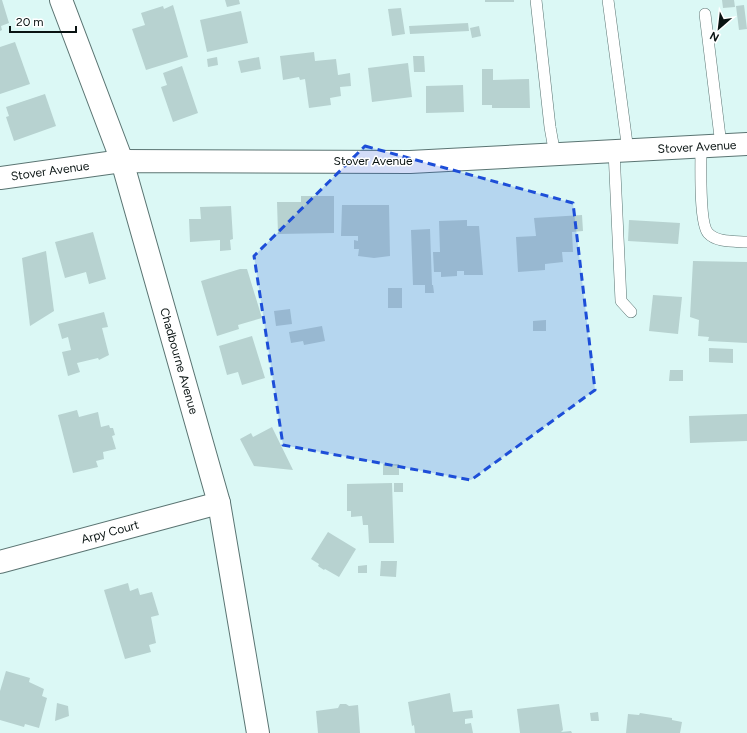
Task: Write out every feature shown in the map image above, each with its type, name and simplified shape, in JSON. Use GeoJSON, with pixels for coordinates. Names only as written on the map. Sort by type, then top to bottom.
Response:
{"type":"FeatureCollection","features":[{"type":"Feature","properties":{"kind":"street","name":"Chadbourne Avenue"},"geometry":{"type":"LineString","coordinates":[[62,0],[122,161],[219,503],[258,733]]}},
{"type":"Feature","properties":{"kind":"street","name":"Stover Avenue"},"geometry":{"type":"LineString","coordinates":[[0,178],[122,161],[410,162],[747,144]]}},
{"type":"Feature","properties":{"kind":"street","name":"Arpy Court"},"geometry":{"type":"LineString","coordinates":[[0,562],[219,503]]}},
{"type":"Feature","properties":{"kind":"lane"},"geometry":{"type":"LineString","coordinates":[[536,0],[550,127],[555,155]]}},
{"type":"Feature","properties":{"kind":"lane"},"geometry":{"type":"LineString","coordinates":[[608,0],[621,151],[621,301],[631,312]]}},
{"type":"Feature","properties":{"kind":"lane"},"geometry":{"type":"LineString","coordinates":[[705,14],[711,146],[703,220],[708,233],[720,240],[747,242]]}},
{"type":"Feature","properties":{"kind":"highlighted area"},"geometry":{"type":"Polygon","coordinates":[[[365,146],[573,203],[595,390],[471,480],[283,445],[254,256],[365,146]]]}},
{"type":"Feature","properties":{"kind":"building"},"geometry":{"type":"Polygon","coordinates":[[[0,0],[2,0],[9,23],[1,26],[2,30],[0,31],[0,0]]]}},
{"type":"Feature","properties":{"kind":"building"},"geometry":{"type":"Polygon","coordinates":[[[225,0],[239,0],[240,4],[227,7],[225,0]]]}},
{"type":"Feature","properties":{"kind":"building"},"geometry":{"type":"Polygon","coordinates":[[[485,0],[514,0],[514,2],[485,2],[485,0]]]}},
{"type":"Feature","properties":{"kind":"building"},"geometry":{"type":"Polygon","coordinates":[[[722,0],[734,0],[735,7],[723,8],[722,0]]]}},
{"type":"Feature","properties":{"kind":"building"},"geometry":{"type":"Polygon","coordinates":[[[173,5],[188,57],[146,70],[132,29],[145,25],[141,13],[163,6],[164,9],[173,5]]]}},
{"type":"Feature","properties":{"kind":"building"},"geometry":{"type":"Polygon","coordinates":[[[744,5],[747,29],[739,30],[736,6],[744,5]]]}},
{"type":"Feature","properties":{"kind":"building"},"geometry":{"type":"Polygon","coordinates":[[[401,8],[405,34],[392,36],[388,9],[401,8]]]}},
{"type":"Feature","properties":{"kind":"building"},"geometry":{"type":"Polygon","coordinates":[[[241,11],[248,43],[207,52],[200,20],[241,11]]]}},
{"type":"Feature","properties":{"kind":"building"},"geometry":{"type":"Polygon","coordinates":[[[468,23],[469,31],[410,34],[409,26],[468,23]]]}},
{"type":"Feature","properties":{"kind":"building"},"geometry":{"type":"Polygon","coordinates":[[[479,26],[481,36],[472,38],[470,28],[479,26]]]}},
{"type":"Feature","properties":{"kind":"building"},"geometry":{"type":"Polygon","coordinates":[[[15,42],[30,84],[0,94],[0,47],[15,42]]]}},
{"type":"Feature","properties":{"kind":"building"},"geometry":{"type":"Polygon","coordinates":[[[314,52],[315,61],[336,59],[338,75],[350,73],[351,86],[340,87],[341,96],[330,98],[331,105],[309,108],[305,79],[300,80],[299,77],[283,80],[280,56],[314,52]]]}},
{"type":"Feature","properties":{"kind":"building"},"geometry":{"type":"Polygon","coordinates":[[[413,56],[424,56],[425,72],[414,72],[413,56]]]}},
{"type":"Feature","properties":{"kind":"building"},"geometry":{"type":"Polygon","coordinates":[[[217,57],[218,65],[208,67],[207,59],[217,57]]]}},
{"type":"Feature","properties":{"kind":"building"},"geometry":{"type":"Polygon","coordinates":[[[259,57],[261,69],[241,73],[238,61],[259,57]]]}},
{"type":"Feature","properties":{"kind":"building"},"geometry":{"type":"Polygon","coordinates":[[[408,63],[412,97],[372,102],[368,68],[408,63]]]}},
{"type":"Feature","properties":{"kind":"building"},"geometry":{"type":"Polygon","coordinates":[[[182,66],[198,113],[173,122],[161,87],[167,85],[163,73],[182,66]]]}},
{"type":"Feature","properties":{"kind":"building"},"geometry":{"type":"Polygon","coordinates":[[[482,69],[493,69],[493,80],[529,79],[530,108],[492,108],[492,105],[482,105],[482,69]]]}},
{"type":"Feature","properties":{"kind":"building"},"geometry":{"type":"Polygon","coordinates":[[[463,85],[464,112],[426,113],[426,86],[463,85]]]}},
{"type":"Feature","properties":{"kind":"building"},"geometry":{"type":"Polygon","coordinates":[[[45,94],[56,126],[14,141],[6,117],[9,116],[6,107],[45,94]]]}},
{"type":"Feature","properties":{"kind":"building"},"geometry":{"type":"Polygon","coordinates":[[[301,196],[334,196],[334,233],[278,234],[277,202],[301,202],[301,196]]]}},
{"type":"Feature","properties":{"kind":"building"},"geometry":{"type":"Polygon","coordinates":[[[342,205],[389,205],[390,256],[374,258],[358,256],[359,249],[354,249],[354,240],[358,241],[358,236],[341,236],[342,205]]]}},
{"type":"Feature","properties":{"kind":"building"},"geometry":{"type":"Polygon","coordinates":[[[231,206],[233,239],[230,240],[231,250],[220,251],[220,240],[190,242],[189,219],[201,219],[200,207],[231,206]]]}},
{"type":"Feature","properties":{"kind":"building"},"geometry":{"type":"Polygon","coordinates":[[[582,215],[583,231],[572,232],[573,252],[562,252],[563,262],[545,264],[545,270],[518,272],[516,237],[536,236],[534,218],[582,215]]]}},
{"type":"Feature","properties":{"kind":"building"},"geometry":{"type":"Polygon","coordinates":[[[467,220],[467,226],[479,226],[483,275],[464,275],[464,271],[457,271],[457,276],[441,277],[441,272],[434,272],[433,252],[440,252],[439,221],[467,220]]]}},
{"type":"Feature","properties":{"kind":"building"},"geometry":{"type":"Polygon","coordinates":[[[629,220],[680,223],[678,244],[628,241],[629,220]]]}},
{"type":"Feature","properties":{"kind":"building"},"geometry":{"type":"Polygon","coordinates":[[[430,229],[432,285],[434,293],[425,293],[425,285],[413,285],[411,230],[430,229]]]}},
{"type":"Feature","properties":{"kind":"building"},"geometry":{"type":"Polygon","coordinates":[[[93,232],[106,279],[89,284],[86,272],[65,278],[55,242],[93,232]]]}},
{"type":"Feature","properties":{"kind":"building"},"geometry":{"type":"Polygon","coordinates":[[[46,251],[54,311],[30,326],[22,258],[46,251]]]}},
{"type":"Feature","properties":{"kind":"building"},"geometry":{"type":"Polygon","coordinates":[[[693,261],[747,262],[747,343],[708,341],[709,337],[698,336],[699,320],[690,317],[693,261]]]}},
{"type":"Feature","properties":{"kind":"building"},"geometry":{"type":"Polygon","coordinates":[[[240,269],[247,269],[262,318],[238,325],[239,329],[217,336],[201,281],[240,269]]]}},
{"type":"Feature","properties":{"kind":"building"},"geometry":{"type":"Polygon","coordinates":[[[388,288],[402,288],[402,308],[388,308],[388,288]]]}},
{"type":"Feature","properties":{"kind":"building"},"geometry":{"type":"Polygon","coordinates":[[[653,295],[682,297],[678,334],[649,331],[653,295]]]}},
{"type":"Feature","properties":{"kind":"building"},"geometry":{"type":"Polygon","coordinates":[[[290,309],[292,324],[276,326],[274,311],[290,309]]]}},
{"type":"Feature","properties":{"kind":"building"},"geometry":{"type":"Polygon","coordinates":[[[104,312],[108,327],[102,328],[109,355],[99,360],[98,358],[77,363],[80,372],[68,376],[62,352],[71,350],[68,337],[62,339],[58,324],[104,312]]]}},
{"type":"Feature","properties":{"kind":"building"},"geometry":{"type":"Polygon","coordinates":[[[546,320],[546,331],[533,331],[533,321],[546,320]]]}},
{"type":"Feature","properties":{"kind":"building"},"geometry":{"type":"Polygon","coordinates":[[[322,326],[325,341],[304,345],[303,341],[291,343],[289,332],[322,326]]]}},
{"type":"Feature","properties":{"kind":"building"},"geometry":{"type":"Polygon","coordinates":[[[252,336],[265,378],[242,385],[238,372],[227,375],[219,346],[252,336]]]}},
{"type":"Feature","properties":{"kind":"building"},"geometry":{"type":"Polygon","coordinates":[[[709,348],[733,349],[733,363],[709,362],[709,348]]]}},
{"type":"Feature","properties":{"kind":"building"},"geometry":{"type":"Polygon","coordinates":[[[670,370],[683,370],[683,381],[669,381],[670,370]]]}},
{"type":"Feature","properties":{"kind":"building"},"geometry":{"type":"Polygon","coordinates":[[[77,410],[79,417],[98,412],[101,427],[109,425],[110,428],[113,428],[115,435],[112,436],[116,449],[103,452],[104,459],[96,461],[98,467],[73,473],[58,415],[77,410]]]}},
{"type":"Feature","properties":{"kind":"building"},"geometry":{"type":"Polygon","coordinates":[[[747,414],[747,441],[690,443],[689,416],[747,414]]]}},
{"type":"Feature","properties":{"kind":"building"},"geometry":{"type":"Polygon","coordinates":[[[272,427],[293,470],[254,466],[240,439],[251,433],[253,437],[272,427]]]}},
{"type":"Feature","properties":{"kind":"building"},"geometry":{"type":"Polygon","coordinates":[[[383,464],[399,464],[399,475],[383,475],[383,464]]]}},
{"type":"Feature","properties":{"kind":"building"},"geometry":{"type":"Polygon","coordinates":[[[392,483],[394,543],[369,543],[368,525],[363,525],[362,516],[351,517],[351,511],[347,511],[347,484],[392,483]]]}},
{"type":"Feature","properties":{"kind":"building"},"geometry":{"type":"Polygon","coordinates":[[[394,483],[403,483],[403,492],[394,492],[394,483]]]}},
{"type":"Feature","properties":{"kind":"building"},"geometry":{"type":"Polygon","coordinates":[[[328,532],[356,549],[339,577],[325,569],[324,570],[318,566],[319,564],[311,559],[328,532]]]}},
{"type":"Feature","properties":{"kind":"building"},"geometry":{"type":"Polygon","coordinates":[[[381,561],[397,561],[396,577],[380,576],[381,561]]]}},
{"type":"Feature","properties":{"kind":"building"},"geometry":{"type":"Polygon","coordinates":[[[367,565],[367,573],[358,573],[358,566],[367,565]]]}},
{"type":"Feature","properties":{"kind":"building"},"geometry":{"type":"Polygon","coordinates":[[[128,583],[130,591],[138,588],[140,595],[152,592],[159,615],[151,617],[156,643],[149,645],[151,652],[125,659],[104,590],[128,583]]]}},
{"type":"Feature","properties":{"kind":"building"},"geometry":{"type":"Polygon","coordinates":[[[6,671],[30,678],[29,682],[44,689],[42,696],[47,698],[39,728],[25,724],[24,727],[0,720],[0,691],[6,671]]]}},
{"type":"Feature","properties":{"kind":"building"},"geometry":{"type":"Polygon","coordinates":[[[450,693],[453,712],[472,710],[473,718],[465,719],[465,724],[471,723],[473,733],[415,733],[414,725],[412,726],[408,702],[450,693]]]}},
{"type":"Feature","properties":{"kind":"building"},"geometry":{"type":"Polygon","coordinates":[[[57,703],[68,706],[69,716],[55,721],[57,703]]]}},
{"type":"Feature","properties":{"kind":"building"},"geometry":{"type":"Polygon","coordinates":[[[340,704],[346,704],[349,706],[358,705],[360,733],[318,733],[316,711],[338,708],[340,704]]]}},
{"type":"Feature","properties":{"kind":"building"},"geometry":{"type":"Polygon","coordinates":[[[559,704],[563,730],[561,732],[571,731],[572,733],[520,733],[517,709],[559,704]]]}},
{"type":"Feature","properties":{"kind":"building"},"geometry":{"type":"Polygon","coordinates":[[[598,712],[599,721],[591,721],[590,713],[598,712]]]}},
{"type":"Feature","properties":{"kind":"building"},"geometry":{"type":"Polygon","coordinates":[[[640,713],[672,718],[672,720],[682,722],[680,733],[626,733],[628,714],[639,715],[640,713]]]}}]}
